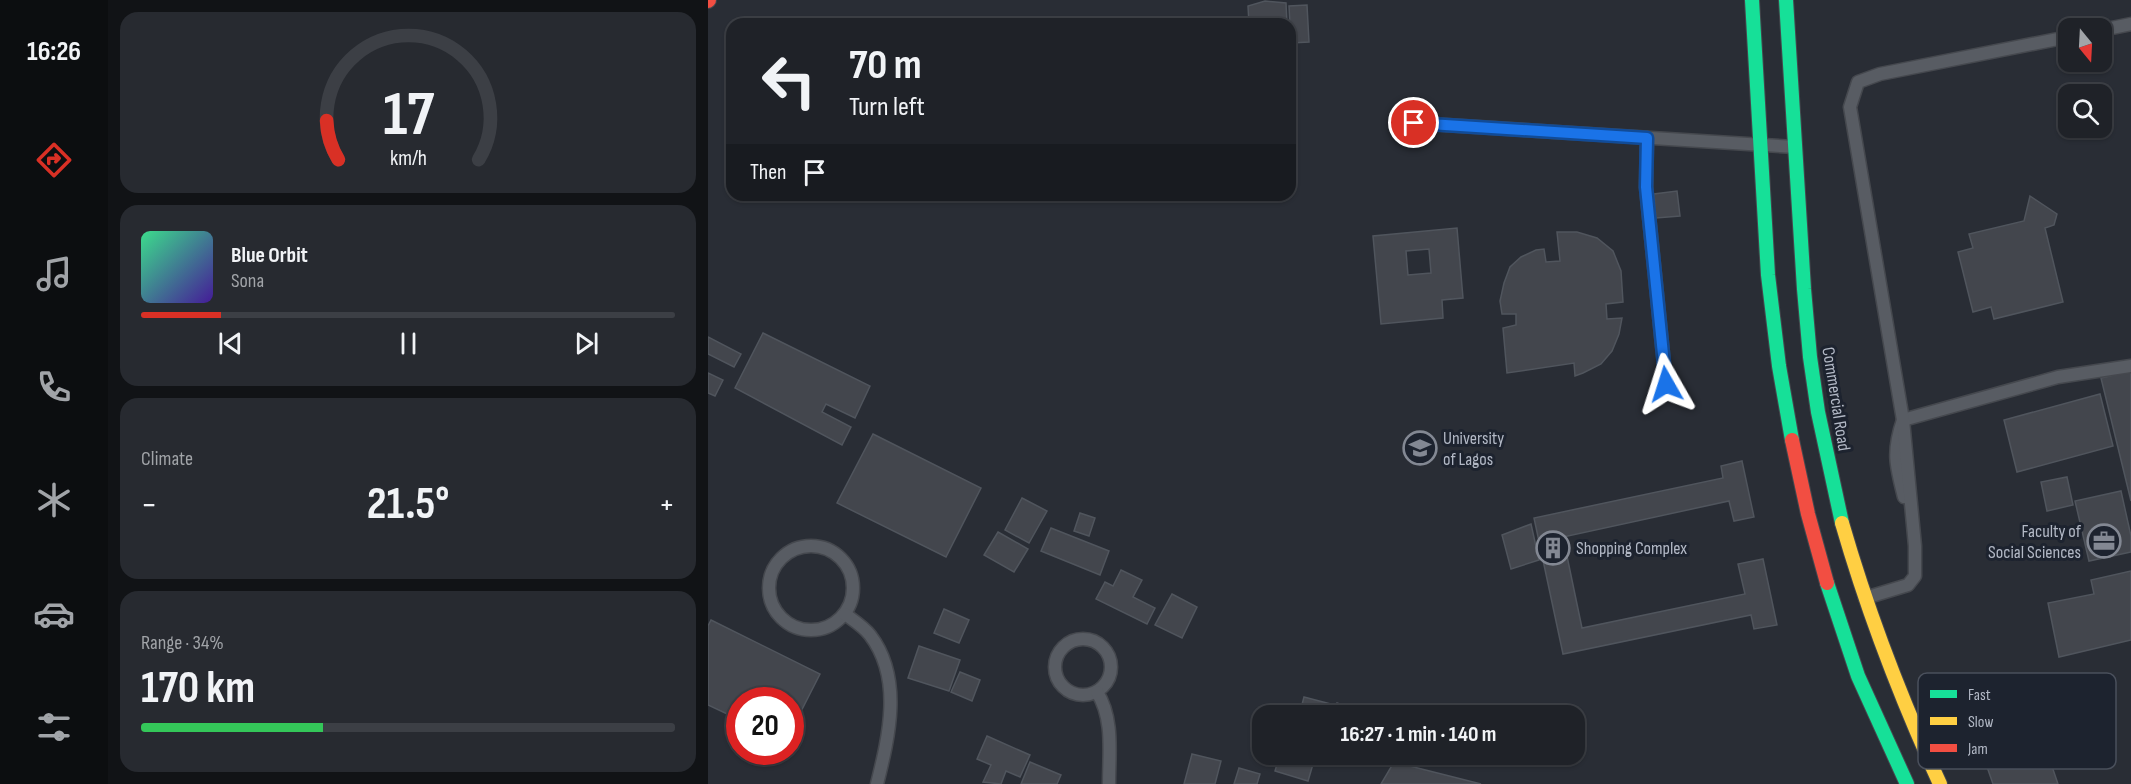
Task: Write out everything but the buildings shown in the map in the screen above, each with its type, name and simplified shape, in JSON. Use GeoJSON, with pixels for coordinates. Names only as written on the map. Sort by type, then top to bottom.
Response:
{"type":"FeatureCollection","features":[{"type":"Feature","properties":{"kind":"street"},"geometry":{"type":"LineString","coordinates":[[1752,0],[1765,232],[1779,365],[1808,517],[1852,660],[1881,730],[1907,784]]}},
{"type":"Feature","properties":{"kind":"street","name":"Commercial Road"},"geometry":{"type":"LineString","coordinates":[[1786,0],[1812,369],[1822,435],[1839,513],[1866,598],[1918,738]]}},
{"type":"Feature","properties":{"kind":"street","name":"Commercial Road"},"geometry":{"type":"LineString","coordinates":[[1933,769],[1940,784]]}},
{"type":"Feature","properties":{"kind":"lane"},"geometry":{"type":"LineString","coordinates":[[2112,28],[2131,24]]}},
{"type":"Feature","properties":{"kind":"lane"},"geometry":{"type":"LineString","coordinates":[[1866,598],[1906,587],[1913,582],[1921,567],[1897,468],[1896,441],[1903,420],[1850,107],[1858,82],[1880,74],[2058,39]]}},
{"type":"Feature","properties":{"kind":"lane"},"geometry":{"type":"LineString","coordinates":[[1414,123],[1796,147]]}},
{"type":"Feature","properties":{"kind":"lane"},"geometry":{"type":"LineString","coordinates":[[1647,138],[1646,187],[1666,384]]}},
{"type":"Feature","properties":{"kind":"lane"},"geometry":{"type":"LineString","coordinates":[[1903,420],[2058,377],[2131,366]]}},
{"type":"Feature","properties":{"kind":"lane"},"geometry":{"type":"LineString","coordinates":[[806,545],[821,546],[834,552],[845,561],[852,574],[854,588],[852,602],[845,614],[834,624],[821,629],[807,630],[782,619],[772,602],[769,582],[773,569],[781,558],[792,549],[806,545]]}},
{"type":"Feature","properties":{"kind":"lane"},"geometry":{"type":"LineString","coordinates":[[845,614],[870,633],[884,659],[892,695],[887,746],[877,784]]}},
{"type":"Feature","properties":{"kind":"lane"},"geometry":{"type":"LineString","coordinates":[[1074,640],[1092,640],[1107,652],[1112,669],[1105,686],[1097,692],[1078,696],[1061,686],[1054,669],[1060,651],[1066,644],[1074,640]]}},
{"type":"Feature","properties":{"kind":"lane"},"geometry":{"type":"LineString","coordinates":[[1097,692],[1105,704],[1109,724],[1109,784]]}},
{"type":"Feature","properties":{"kind":"traffic: fast"},"geometry":{"type":"LineString","coordinates":[[1752,0],[1768,275],[1779,366],[1792,440]]}},
{"type":"Feature","properties":{"kind":"traffic: fast"},"geometry":{"type":"LineString","coordinates":[[1786,0],[1810,357],[1818,412],[1842,523]]}},
{"type":"Feature","properties":{"kind":"traffic: fast"},"geometry":{"type":"LineString","coordinates":[[1827,583],[1858,676],[1907,784]]}},
{"type":"Feature","properties":{"kind":"traffic: slow"},"geometry":{"type":"LineString","coordinates":[[1842,523],[1886,655],[1918,734]]}},
{"type":"Feature","properties":{"kind":"traffic: slow"},"geometry":{"type":"LineString","coordinates":[[1933,769],[1940,784]]}},
{"type":"Feature","properties":{"kind":"traffic: jam"},"geometry":{"type":"LineString","coordinates":[[1792,440],[1808,514],[1827,583]]}},
{"type":"Feature","properties":{"kind":"place","name":"University of Lagos"},"geometry":{"type":"Point","coordinates":[1420,448]}},
{"type":"Feature","properties":{"kind":"place","name":"Faculty of Social Sciences"},"geometry":{"type":"Point","coordinates":[2104,541]}},
{"type":"Feature","properties":{"kind":"place","name":"Shopping Complex"},"geometry":{"type":"Point","coordinates":[1553,548]}},
{"type":"Feature","properties":{"kind":"route"},"geometry":{"type":"LineString","coordinates":[[1414,123],[1647,138],[1646,187],[1666,384]]}}]}
